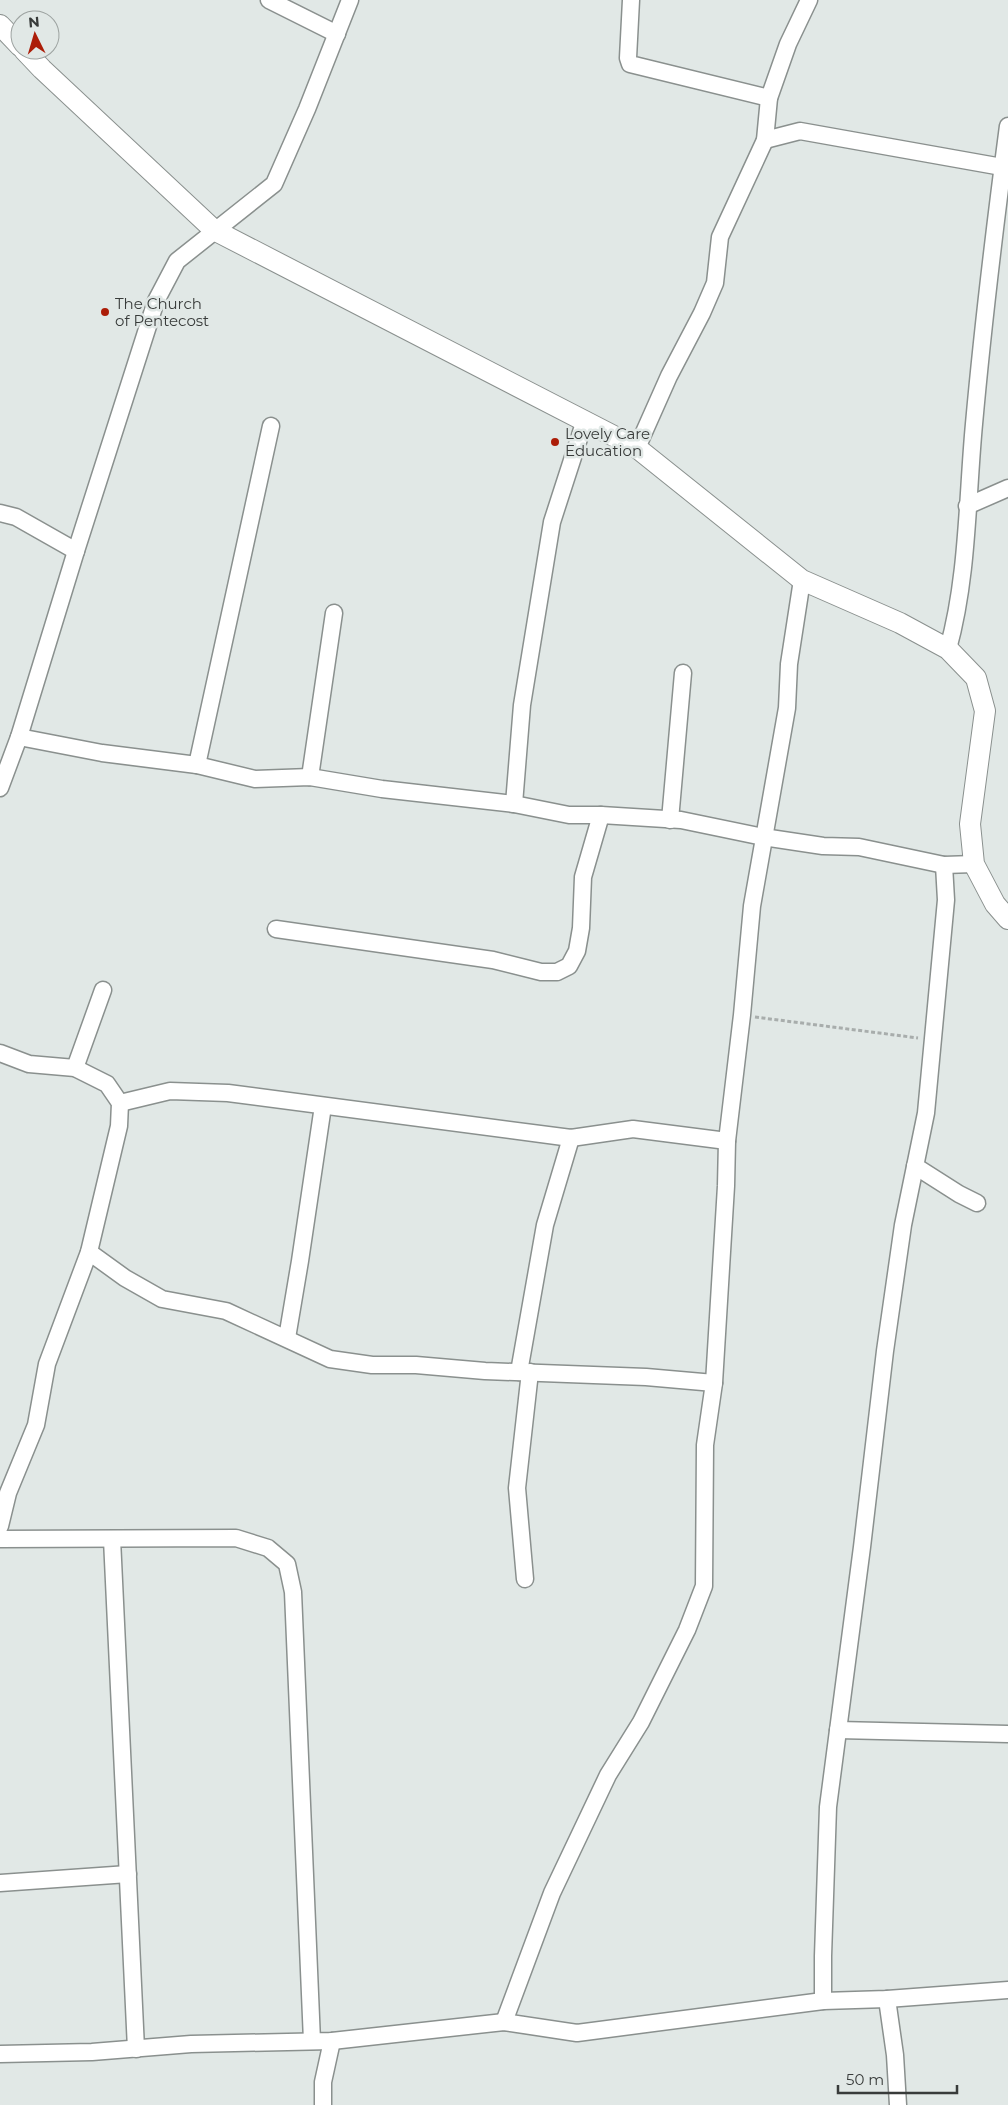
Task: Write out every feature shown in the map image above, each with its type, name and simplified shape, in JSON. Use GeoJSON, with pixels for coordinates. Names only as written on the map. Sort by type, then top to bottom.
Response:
{"type":"FeatureCollection","features":[{"type":"Feature","properties":{"kind":"street"},"geometry":{"type":"LineString","coordinates":[[269,0],[337,34]]}},
{"type":"Feature","properties":{"kind":"street"},"geometry":{"type":"LineString","coordinates":[[0,788],[20,737],[76,551],[156,302],[176,261],[274,184],[293,144],[350,0]]}},
{"type":"Feature","properties":{"kind":"street"},"geometry":{"type":"LineString","coordinates":[[631,0],[628,58],[630,64],[769,98]]}},
{"type":"Feature","properties":{"kind":"street"},"geometry":{"type":"LineString","coordinates":[[637,448],[669,376],[702,313],[715,282],[720,237],[765,140],[769,98],[788,44],[809,0]]}},
{"type":"Feature","properties":{"kind":"street"},"geometry":{"type":"LineString","coordinates":[[0,24],[10,35]]}},
{"type":"Feature","properties":{"kind":"street"},"geometry":{"type":"LineString","coordinates":[[33,60],[214,230],[637,448],[802,580],[900,623],[948,649],[976,678],[985,711],[970,824],[974,864],[995,904],[1008,919]]}},
{"type":"Feature","properties":{"kind":"street"},"geometry":{"type":"LineString","coordinates":[[948,649],[955,624],[962,570],[981,353],[1008,126]]}},
{"type":"Feature","properties":{"kind":"street"},"geometry":{"type":"LineString","coordinates":[[765,140],[800,131],[1002,167]]}},
{"type":"Feature","properties":{"kind":"street"},"geometry":{"type":"LineString","coordinates":[[514,804],[522,705],[552,522],[585,420]]}},
{"type":"Feature","properties":{"kind":"street"},"geometry":{"type":"LineString","coordinates":[[197,765],[271,426]]}},
{"type":"Feature","properties":{"kind":"street"},"geometry":{"type":"LineString","coordinates":[[967,506],[1008,488]]}},
{"type":"Feature","properties":{"kind":"street"},"geometry":{"type":"LineString","coordinates":[[0,513],[16,517],[76,551]]}},
{"type":"Feature","properties":{"kind":"street"},"geometry":{"type":"LineString","coordinates":[[504,2022],[552,1893],[608,1775],[641,1722],[683,1638],[704,1586],[705,1445],[714,1383],[727,1141],[742,1016],[752,906],[786,708],[789,664],[802,580]]}},
{"type":"Feature","properties":{"kind":"street"},"geometry":{"type":"LineString","coordinates":[[310,777],[334,613]]}},
{"type":"Feature","properties":{"kind":"street"},"geometry":{"type":"LineString","coordinates":[[670,820],[683,674]]}},
{"type":"Feature","properties":{"kind":"street"},"geometry":{"type":"LineString","coordinates":[[20,737],[102,753],[197,765],[256,779],[310,777],[382,789],[514,804],[569,815],[681,820],[763,837],[823,846],[859,847],[944,865],[974,864]]}},
{"type":"Feature","properties":{"kind":"street"},"geometry":{"type":"LineString","coordinates":[[276,929],[493,960],[541,972],[558,972],[569,966],[577,951],[581,928],[583,877],[602,815]]}},
{"type":"Feature","properties":{"kind":"street"},"geometry":{"type":"LineString","coordinates":[[823,2001],[828,1807],[885,1351],[903,1225],[926,1113],[946,900],[944,865]]}},
{"type":"Feature","properties":{"kind":"street"},"geometry":{"type":"LineString","coordinates":[[75,1068],[102,990]]}},
{"type":"Feature","properties":{"kind":"street"},"geometry":{"type":"LineString","coordinates":[[0,1053],[29,1064],[75,1068],[107,1084],[120,1103],[119,1126],[89,1252],[46,1364],[36,1425],[4,1492],[0,1526]]}},
{"type":"Feature","properties":{"kind":"street"},"geometry":{"type":"LineString","coordinates":[[120,1103],[170,1091],[228,1093],[571,1138],[633,1129],[727,1141]]}},
{"type":"Feature","properties":{"kind":"street"},"geometry":{"type":"LineString","coordinates":[[287,1338],[323,1106]]}},
{"type":"Feature","properties":{"kind":"street"},"geometry":{"type":"LineString","coordinates":[[525,1579],[517,1488],[525,1372],[545,1225],[571,1138]]}},
{"type":"Feature","properties":{"kind":"street"},"geometry":{"type":"LineString","coordinates":[[915,1166],[953,1191],[977,1203]]}},
{"type":"Feature","properties":{"kind":"street"},"geometry":{"type":"LineString","coordinates":[[89,1252],[125,1278],[162,1299],[226,1311],[330,1359],[372,1365],[416,1365],[476,1371],[714,1383]]}},
{"type":"Feature","properties":{"kind":"street"},"geometry":{"type":"LineString","coordinates":[[0,1539],[236,1538],[268,1548],[286,1564],[293,1592],[312,2041]]}},
{"type":"Feature","properties":{"kind":"street"},"geometry":{"type":"LineString","coordinates":[[112,1539],[136,2048]]}},
{"type":"Feature","properties":{"kind":"street"},"geometry":{"type":"LineString","coordinates":[[838,1730],[1008,1734]]}},
{"type":"Feature","properties":{"kind":"street"},"geometry":{"type":"LineString","coordinates":[[0,1883],[128,1874]]}},
{"type":"Feature","properties":{"kind":"street"},"geometry":{"type":"LineString","coordinates":[[0,2054],[92,2052],[190,2044],[332,2041],[504,2022],[577,2033],[823,2001],[887,1999],[1008,1990]]}},
{"type":"Feature","properties":{"kind":"street"},"geometry":{"type":"LineString","coordinates":[[887,1999],[895,2055],[898,2105]]}},
{"type":"Feature","properties":{"kind":"street"},"geometry":{"type":"LineString","coordinates":[[323,2105],[323,2082],[332,2041]]}},
{"type":"Feature","properties":{"kind":"path"},"geometry":{"type":"LineString","coordinates":[[742,1016],[933,1040]]}},
{"type":"Feature","properties":{"kind":"place","name":"The Church of Pentecost"},"geometry":{"type":"Point","coordinates":[105,312]}},
{"type":"Feature","properties":{"kind":"place","name":"Lovely Care Education"},"geometry":{"type":"Point","coordinates":[555,442]}}]}
